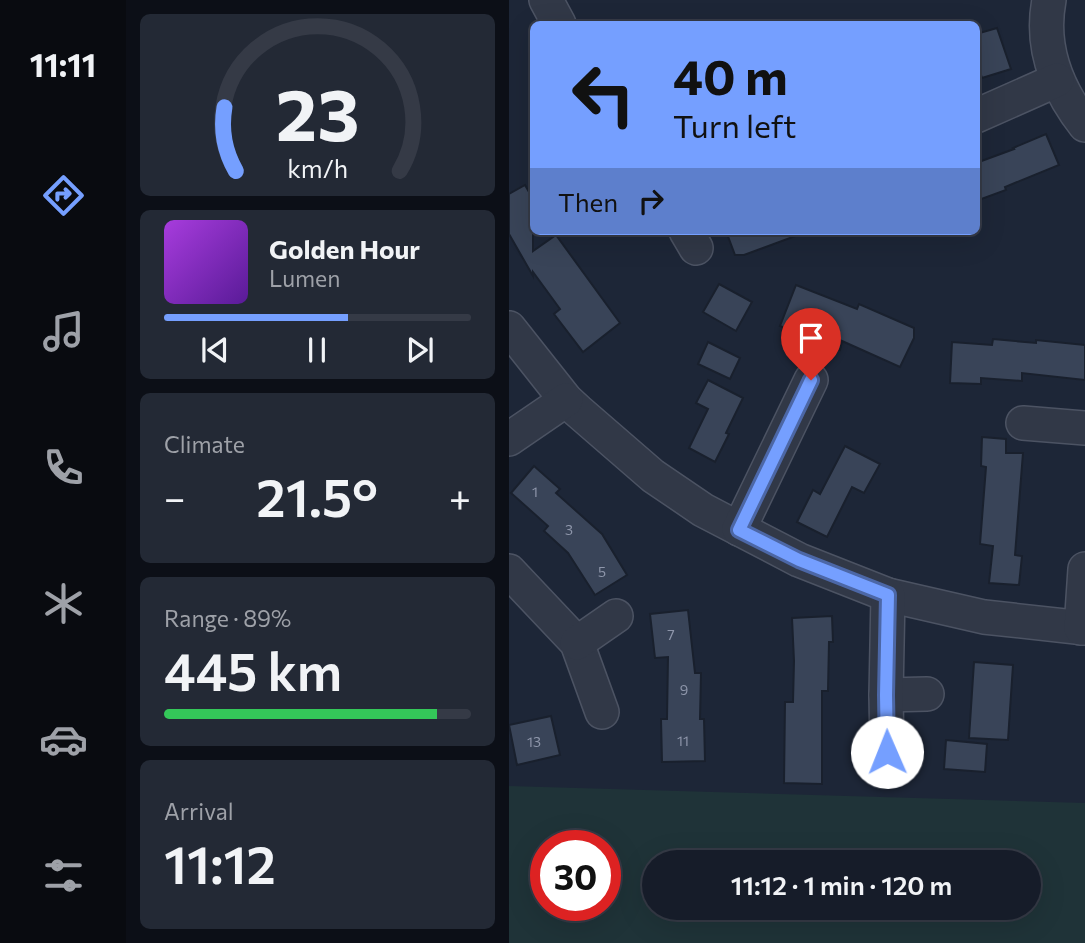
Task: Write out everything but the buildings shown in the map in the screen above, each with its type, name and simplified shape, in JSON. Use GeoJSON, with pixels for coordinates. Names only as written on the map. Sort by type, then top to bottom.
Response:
{"type":"FeatureCollection","features":[{"type":"Feature","properties":{"kind":"street"},"geometry":{"type":"LineString","coordinates":[[546,0],[557,21]]}},
{"type":"Feature","properties":{"kind":"street"},"geometry":{"type":"LineString","coordinates":[[1049,0],[1046,16],[1047,45],[1057,80],[1085,125]]}},
{"type":"Feature","properties":{"kind":"street"},"geometry":{"type":"LineString","coordinates":[[980,114],[1057,80]]}},
{"type":"Feature","properties":{"kind":"street"},"geometry":{"type":"LineString","coordinates":[[509,328],[566,400],[653,476],[703,510],[799,560],[888,595],[984,617],[1083,628],[1085,569]]}},
{"type":"Feature","properties":{"kind":"street"},"geometry":{"type":"LineString","coordinates":[[739,530],[811,380]]}},
{"type":"Feature","properties":{"kind":"street"},"geometry":{"type":"LineString","coordinates":[[509,439],[566,400]]}},
{"type":"Feature","properties":{"kind":"street"},"geometry":{"type":"LineString","coordinates":[[1023,423],[1085,428]]}},
{"type":"Feature","properties":{"kind":"street"},"geometry":{"type":"LineString","coordinates":[[509,571],[577,643],[602,712]]}},
{"type":"Feature","properties":{"kind":"street"},"geometry":{"type":"LineString","coordinates":[[887,752],[888,595]]}},
{"type":"Feature","properties":{"kind":"street"},"geometry":{"type":"LineString","coordinates":[[577,643],[616,616]]}},
{"type":"Feature","properties":{"kind":"street"},"geometry":{"type":"LineString","coordinates":[[886,695],[927,694]]}},
{"type":"Feature","properties":{"kind":"green space"},"geometry":{"type":"Polygon","coordinates":[[[509,786],[1085,803],[1085,943],[509,943],[509,786]]]}},
{"type":"Feature","properties":{"kind":"route"},"geometry":{"type":"LineString","coordinates":[[811,380],[739,530],[799,560],[888,595],[887,752]]}}]}
